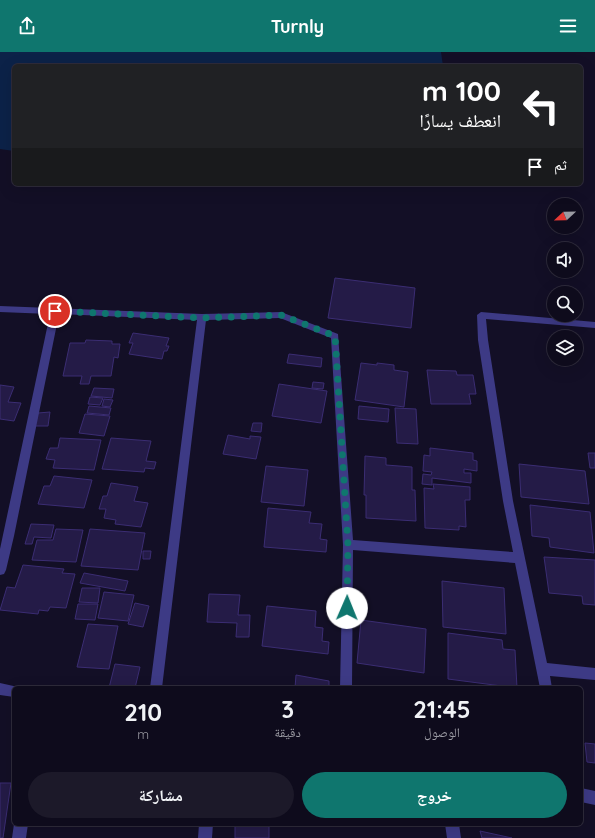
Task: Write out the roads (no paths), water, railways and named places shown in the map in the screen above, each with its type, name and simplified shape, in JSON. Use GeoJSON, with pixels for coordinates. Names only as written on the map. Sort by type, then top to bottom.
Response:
{"type":"FeatureCollection","features":[{"type":"Feature","properties":{"kind":"street"},"geometry":{"type":"LineString","coordinates":[[0,309],[202,318],[281,315],[335,336],[348,545],[346,686]]}},
{"type":"Feature","properties":{"kind":"street"},"geometry":{"type":"LineString","coordinates":[[0,570],[4,536],[55,311]]}},
{"type":"Feature","properties":{"kind":"street"},"geometry":{"type":"LineString","coordinates":[[546,686],[508,501],[484,348],[481,314],[595,325]]}},
{"type":"Feature","properties":{"kind":"street"},"geometry":{"type":"LineString","coordinates":[[156,686],[202,318]]}},
{"type":"Feature","properties":{"kind":"street"},"geometry":{"type":"LineString","coordinates":[[348,545],[519,558]]}},
{"type":"Feature","properties":{"kind":"street"},"geometry":{"type":"LineString","coordinates":[[543,669],[595,674]]}},
{"type":"Feature","properties":{"kind":"street"},"geometry":{"type":"LineString","coordinates":[[0,689],[12,691]]}},
{"type":"Feature","properties":{"kind":"street"},"geometry":{"type":"LineString","coordinates":[[583,795],[595,798]]}},
{"type":"Feature","properties":{"kind":"street"},"geometry":{"type":"LineString","coordinates":[[19,838],[21,826]]}},
{"type":"Feature","properties":{"kind":"street"},"geometry":{"type":"LineString","coordinates":[[205,838],[206,826]]}},
{"type":"Feature","properties":{"kind":"street"},"geometry":{"type":"LineString","coordinates":[[452,826],[454,838]]}},
{"type":"Feature","properties":{"kind":"water"},"geometry":{"type":"Polygon","coordinates":[[[0,52],[441,52],[443,64],[12,64],[12,151],[0,149],[0,52]]]}}]}
